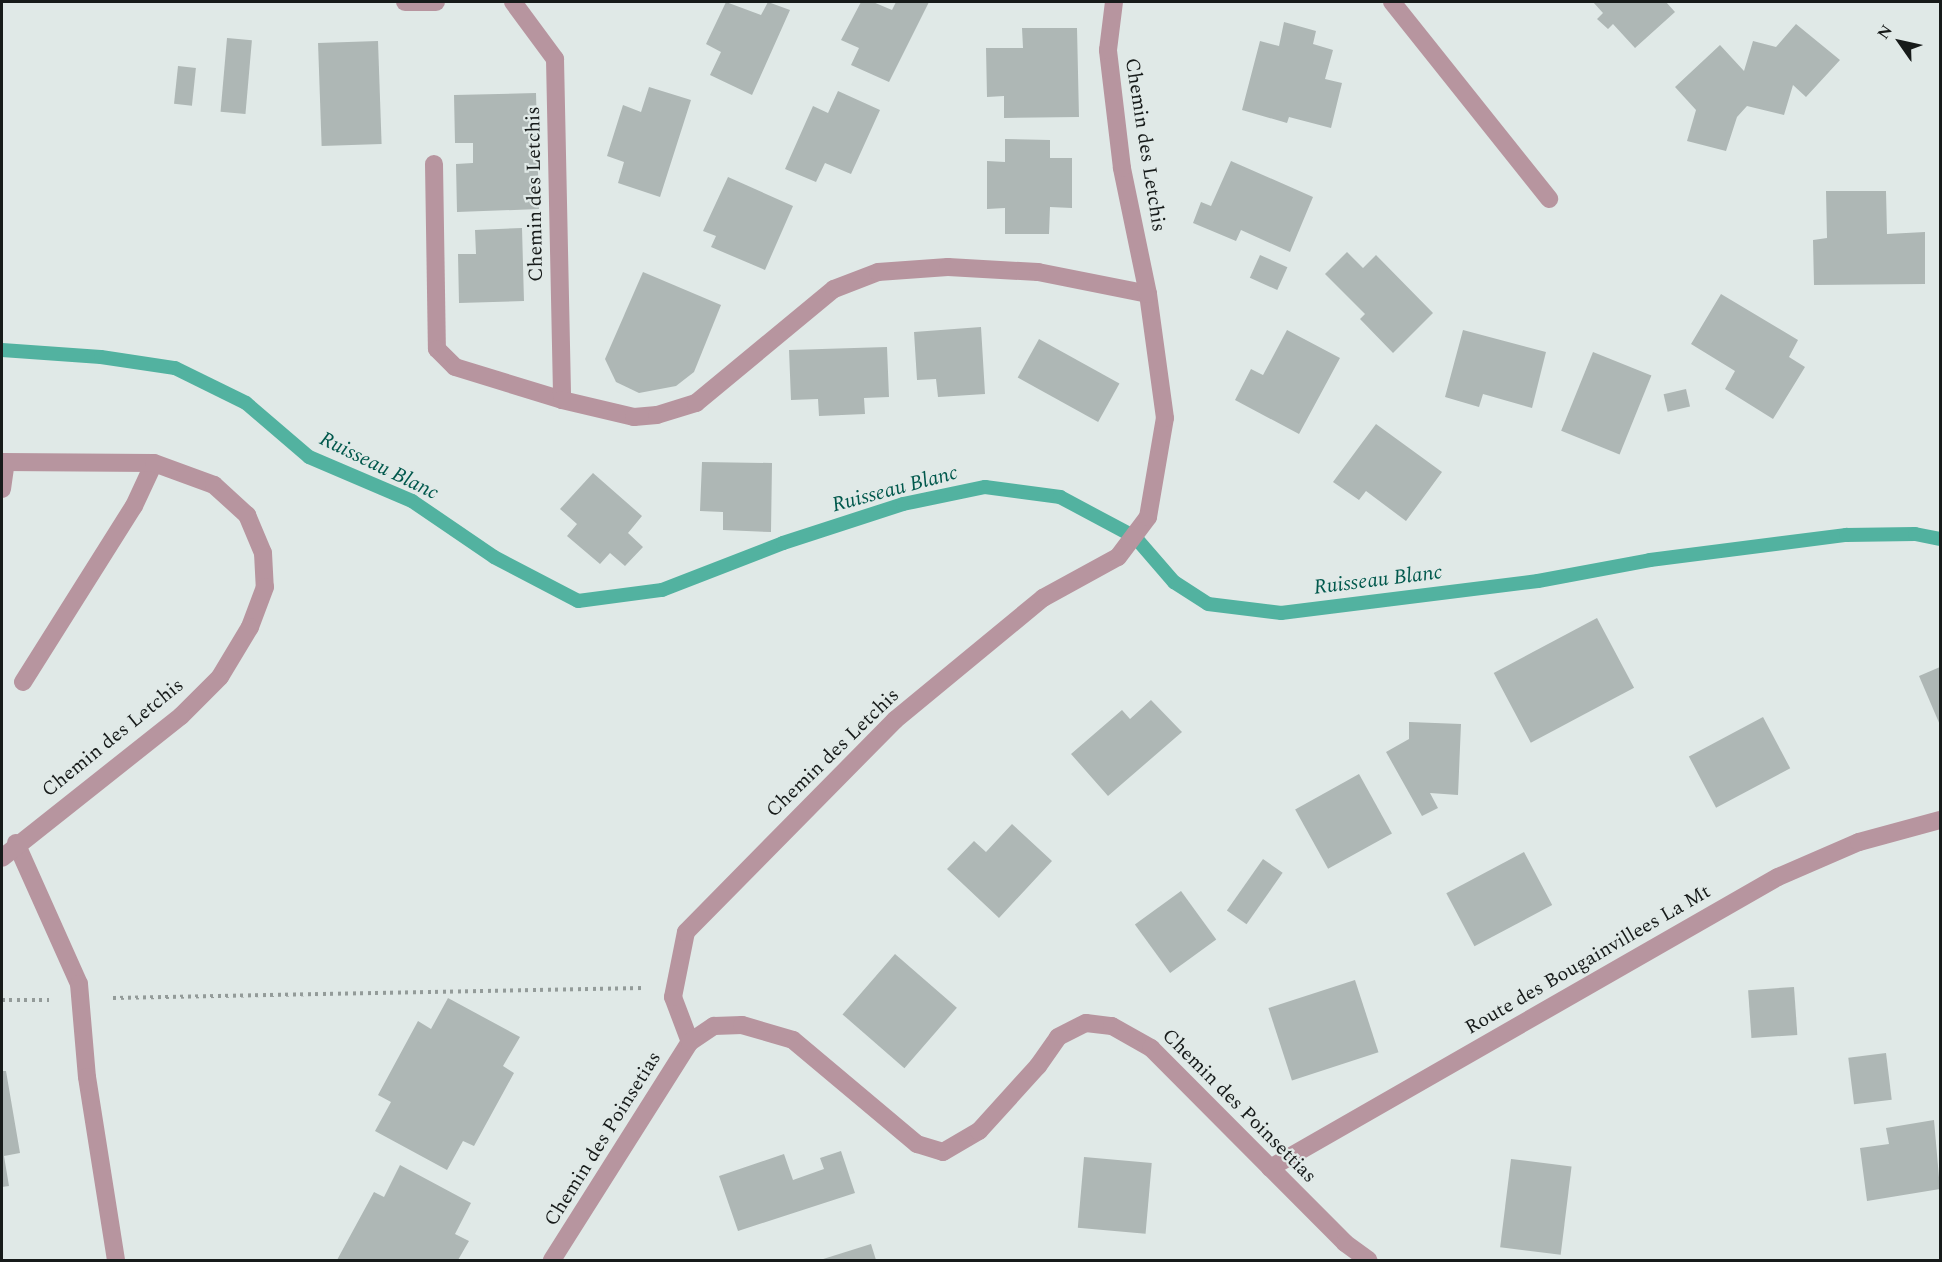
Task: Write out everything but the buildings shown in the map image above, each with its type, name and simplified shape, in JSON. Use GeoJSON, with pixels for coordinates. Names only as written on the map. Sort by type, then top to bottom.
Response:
{"type":"FeatureCollection","features":[{"type":"Feature","properties":{"kind":"street"},"geometry":{"type":"LineString","coordinates":[[405,2],[436,2]]}},
{"type":"Feature","properties":{"kind":"street","name":"Chemin des Letchis"},"geometry":{"type":"LineString","coordinates":[[513,2],[555,60],[562,400]]}},
{"type":"Feature","properties":{"kind":"street","name":"Chemin des Letchis"},"geometry":{"type":"LineString","coordinates":[[673,997],[686,932],[896,720],[1044,598],[1118,557],[1148,518],[1165,418],[1148,294],[1122,168],[1108,50],[1114,2]]}},
{"type":"Feature","properties":{"kind":"street"},"geometry":{"type":"LineString","coordinates":[[1392,2],[1549,199]]}},
{"type":"Feature","properties":{"kind":"street"},"geometry":{"type":"LineString","coordinates":[[434,164],[437,350],[455,367],[562,400],[634,417],[657,415],[696,403],[834,289],[878,272],[948,267],[1038,272],[1148,294]]}},
{"type":"Feature","properties":{"kind":"street"},"geometry":{"type":"LineString","coordinates":[[2,489],[4,462]]}},
{"type":"Feature","properties":{"kind":"street","name":"Chemin des Letchis"},"geometry":{"type":"LineString","coordinates":[[2,858],[16,843],[181,716],[220,677],[250,627],[265,587],[263,553],[247,515],[214,485],[154,463],[4,462]]}},
{"type":"Feature","properties":{"kind":"street"},"geometry":{"type":"LineString","coordinates":[[23,682],[134,506],[154,463]]}},
{"type":"Feature","properties":{"kind":"street","name":"Route des Bougainvillees La Mt"},"geometry":{"type":"LineString","coordinates":[[1270,1168],[1778,877],[1859,842],[1941,820]]}},
{"type":"Feature","properties":{"kind":"street"},"geometry":{"type":"LineString","coordinates":[[16,843],[79,984],[87,1077],[116,1260]]}},
{"type":"Feature","properties":{"kind":"street"},"geometry":{"type":"LineString","coordinates":[[673,997],[690,1042]]}},
{"type":"Feature","properties":{"kind":"street","name":"Chemin des Poinsettias"},"geometry":{"type":"LineString","coordinates":[[690,1042],[714,1026],[742,1025],[793,1040],[917,1144],[943,1152],[979,1131],[1038,1066],[1058,1037],[1086,1023],[1112,1026],[1151,1048],[1345,1243],[1368,1260]]}},
{"type":"Feature","properties":{"kind":"street","name":"Chemin des Poinsetias"},"geometry":{"type":"LineString","coordinates":[[552,1260],[690,1042]]}},
{"type":"Feature","properties":{"kind":"path"},"geometry":{"type":"LineString","coordinates":[[2,1000],[648,988],[673,997]]}},
{"type":"Feature","properties":{"kind":"waterway","name":"Ruisseau Blanc"},"geometry":{"type":"LineString","coordinates":[[2,350],[101,357],[175,368],[246,403],[309,457],[412,501],[494,557],[578,601],[662,590],[783,543],[903,504],[985,487],[1060,497],[1135,537],[1174,582],[1208,604],[1281,613],[1538,581],[1650,560],[1846,535],[1915,534],[1940,539]]}}]}
